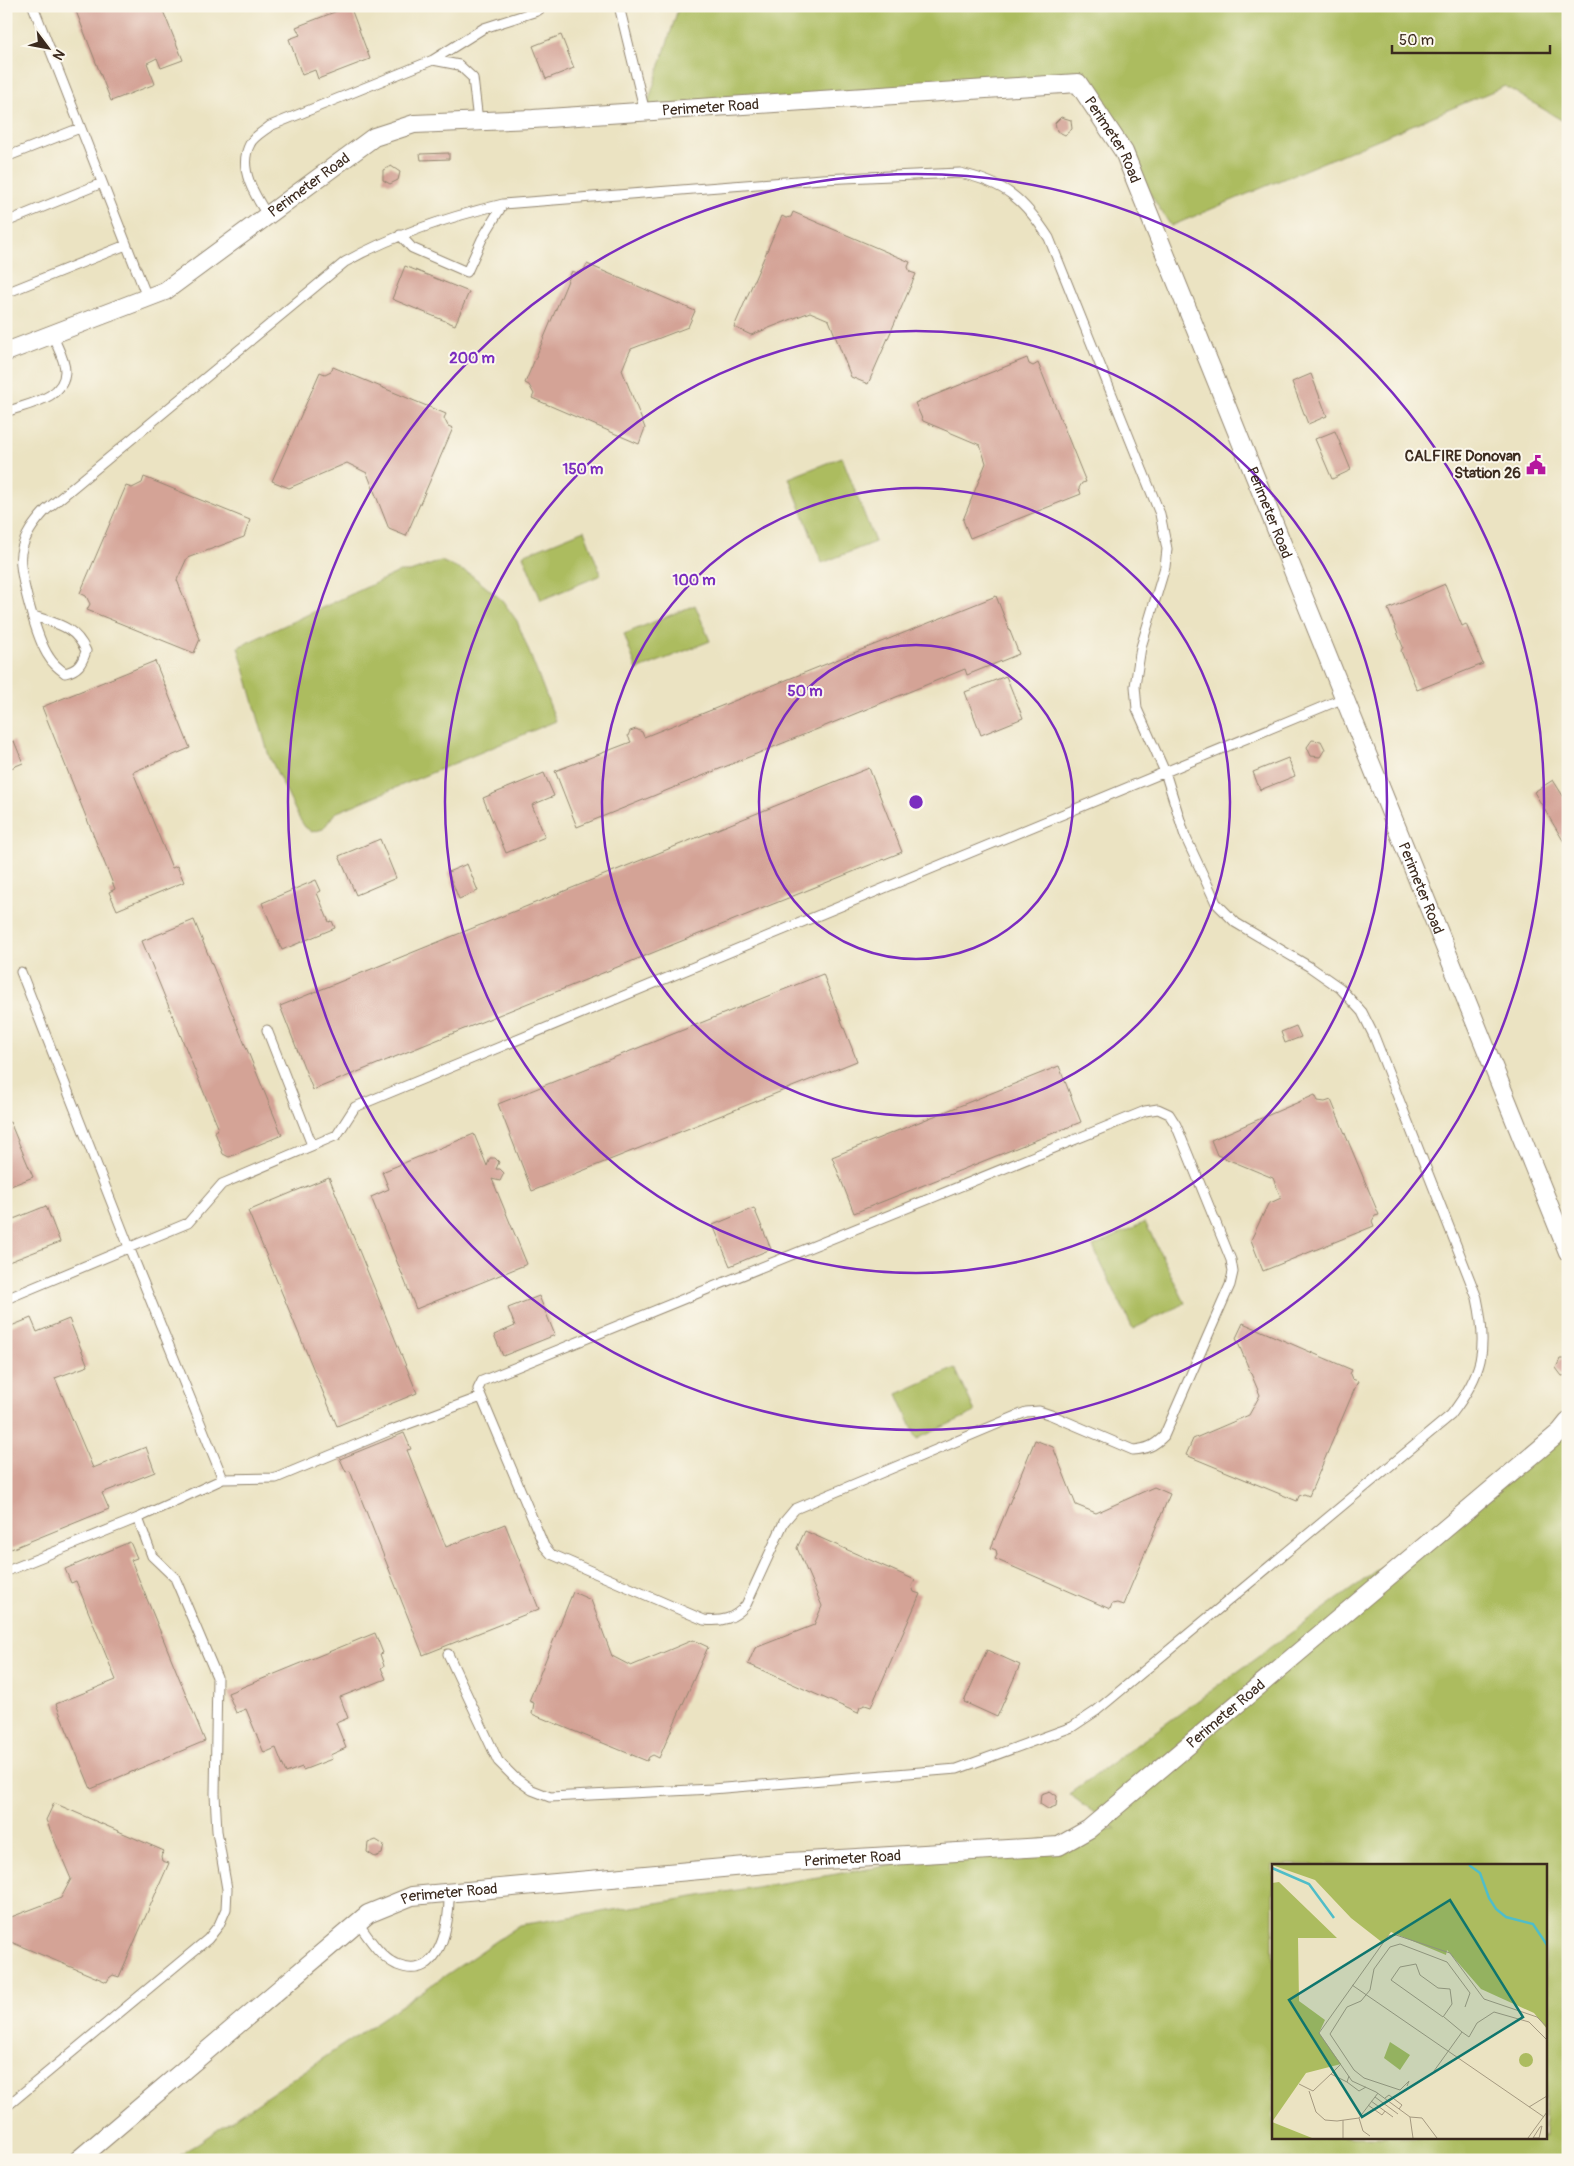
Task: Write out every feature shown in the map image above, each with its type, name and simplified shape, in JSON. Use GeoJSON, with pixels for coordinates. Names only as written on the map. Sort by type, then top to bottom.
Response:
{"type":"FeatureCollection","features":[{"type":"Feature","properties":{"kind":"street","name":"Perimeter Road"},"geometry":{"type":"LineString","coordinates":[[6,352],[165,290],[374,137],[414,124],[646,112],[1078,83],[1124,152],[1568,1252]]}},
{"type":"Feature","properties":{"kind":"street","name":"Perimeter Road"},"geometry":{"type":"LineString","coordinates":[[78,2160],[368,1914],[412,1896],[790,1862],[1059,1846],[1089,1830],[1545,1445],[1568,1422]]}},
{"type":"Feature","properties":{"kind":"lane"},"geometry":{"type":"LineString","coordinates":[[33,6],[147,297]]}},
{"type":"Feature","properties":{"kind":"lane"},"geometry":{"type":"LineString","coordinates":[[268,216],[254,192],[244,163],[250,143],[270,126],[433,60],[484,28],[537,11],[544,6]]}},
{"type":"Feature","properties":{"kind":"lane"},"geometry":{"type":"LineString","coordinates":[[619,6],[646,112]]}},
{"type":"Feature","properties":{"kind":"lane"},"geometry":{"type":"LineString","coordinates":[[433,60],[459,65],[473,78],[478,122]]}},
{"type":"Feature","properties":{"kind":"lane"},"geometry":{"type":"LineString","coordinates":[[6,157],[80,128]]}},
{"type":"Feature","properties":{"kind":"lane"},"geometry":{"type":"LineString","coordinates":[[34,616],[70,630],[81,639],[86,651],[82,664],[74,671],[65,673],[57,668],[47,655],[34,616],[20,568],[25,538],[34,523],[46,510],[345,262],[370,248],[454,216],[503,204],[822,179],[960,173],[981,178],[1001,186],[1016,197],[1034,214],[1049,238],[1160,514],[1166,541],[1165,567],[1141,647],[1135,686],[1137,709],[1165,772],[1184,836],[1216,903],[1236,923],[1310,967],[1340,988],[1362,1012],[1374,1036],[1477,1298],[1481,1317],[1483,1352],[1477,1374],[1465,1397],[1451,1415],[1096,1711],[1072,1727],[957,1769],[712,1789],[550,1797],[532,1790],[514,1777],[498,1761],[448,1654]]}},
{"type":"Feature","properties":{"kind":"lane"},"geometry":{"type":"LineString","coordinates":[[6,222],[102,183]]}},
{"type":"Feature","properties":{"kind":"lane"},"geometry":{"type":"LineString","coordinates":[[400,235],[412,248],[467,272],[482,239],[503,204]]}},
{"type":"Feature","properties":{"kind":"lane"},"geometry":{"type":"LineString","coordinates":[[6,293],[126,245]]}},
{"type":"Feature","properties":{"kind":"lane"},"geometry":{"type":"LineString","coordinates":[[6,412],[55,394],[64,381],[65,369],[52,334]]}},
{"type":"Feature","properties":{"kind":"lane"},"geometry":{"type":"LineString","coordinates":[[6,1299],[188,1223],[222,1184],[337,1135],[355,1107],[1344,698]]}},
{"type":"Feature","properties":{"kind":"lane"},"geometry":{"type":"LineString","coordinates":[[21,972],[223,1479]]}},
{"type":"Feature","properties":{"kind":"lane"},"geometry":{"type":"LineString","coordinates":[[267,1030],[312,1145]]}},
{"type":"Feature","properties":{"kind":"lane"},"geometry":{"type":"LineString","coordinates":[[1158,1109],[1169,1114],[1176,1125],[1231,1260],[1233,1272],[1230,1285],[1164,1436],[1156,1443],[1147,1449],[1134,1450],[1051,1415],[1038,1411],[1026,1412],[795,1509],[784,1522],[746,1605],[740,1613],[718,1622],[704,1620],[551,1554],[544,1546],[481,1397],[478,1389],[482,1381],[1144,1111],[1158,1109]]}},
{"type":"Feature","properties":{"kind":"lane"},"geometry":{"type":"LineString","coordinates":[[7,1571],[138,1518],[223,1479],[276,1478],[389,1430],[481,1397]]}},
{"type":"Feature","properties":{"kind":"lane"},"geometry":{"type":"LineString","coordinates":[[6,2107],[208,1939],[220,1925],[226,1909],[227,1889],[217,1831],[214,1794],[217,1678],[175,1578],[152,1556],[138,1518]]}},
{"type":"Feature","properties":{"kind":"lane"},"geometry":{"type":"LineString","coordinates":[[358,1922],[380,1952],[397,1965],[415,1968],[433,1959],[444,1938],[450,1913],[449,1892]]}},
{"type":"Feature","properties":{"kind":"green space"},"geometry":{"type":"Polygon","coordinates":[[[679,6],[1568,6],[1568,124],[1505,86],[1171,226],[1078,83],[645,112],[679,6]]]}},
{"type":"Feature","properties":{"kind":"green space"},"geometry":{"type":"Polygon","coordinates":[[[842,457],[875,542],[822,563],[789,478],[842,457]]]}},
{"type":"Feature","properties":{"kind":"green space"},"geometry":{"type":"Polygon","coordinates":[[[584,530],[601,575],[541,600],[523,555],[584,530]]]}},
{"type":"Feature","properties":{"kind":"green space"},"geometry":{"type":"Polygon","coordinates":[[[441,561],[470,574],[502,600],[517,621],[556,721],[335,813],[323,829],[312,832],[305,827],[299,818],[269,756],[238,647],[399,572],[410,572],[441,561]]]}},
{"type":"Feature","properties":{"kind":"green space"},"geometry":{"type":"Polygon","coordinates":[[[695,605],[710,641],[637,670],[624,634],[695,605]]]}},
{"type":"Feature","properties":{"kind":"green space"},"geometry":{"type":"Polygon","coordinates":[[[1145,1222],[1185,1303],[1133,1329],[1093,1247],[1145,1222]]]}},
{"type":"Feature","properties":{"kind":"green space"},"geometry":{"type":"Polygon","coordinates":[[[955,1368],[975,1412],[917,1439],[897,1394],[955,1368]]]}},
{"type":"Feature","properties":{"kind":"green space"},"geometry":{"type":"Polygon","coordinates":[[[1568,1432],[1568,2160],[173,2160],[520,1925],[1116,1829],[1069,1794],[1568,1432]]]}},
{"type":"Feature","properties":{"kind":"building"},"geometry":{"type":"Polygon","coordinates":[[[74,6],[161,6],[183,60],[161,68],[157,58],[147,63],[155,84],[111,101],[74,6]]]}},
{"type":"Feature","properties":{"kind":"building"},"geometry":{"type":"Polygon","coordinates":[[[350,6],[370,59],[318,79],[315,70],[302,75],[289,39],[300,35],[296,27],[350,6]]]}},
{"type":"Feature","properties":{"kind":"building"},"geometry":{"type":"Polygon","coordinates":[[[561,35],[574,68],[546,79],[533,46],[561,35]]]}},
{"type":"Feature","properties":{"kind":"building"},"geometry":{"type":"Polygon","coordinates":[[[1061,117],[1071,120],[1072,129],[1065,135],[1057,131],[1055,123],[1061,117]]]}},
{"type":"Feature","properties":{"kind":"building"},"geometry":{"type":"Polygon","coordinates":[[[449,153],[449,159],[421,160],[420,154],[449,153]]]}},
{"type":"Feature","properties":{"kind":"building"},"geometry":{"type":"Polygon","coordinates":[[[391,166],[400,172],[398,180],[390,184],[383,180],[383,170],[391,166]]]}},
{"type":"Feature","properties":{"kind":"building"},"geometry":{"type":"Polygon","coordinates":[[[793,212],[910,262],[908,267],[910,272],[916,274],[868,384],[851,377],[829,320],[810,312],[751,335],[734,327],[782,216],[786,218],[791,217],[793,212]]]}},
{"type":"Feature","properties":{"kind":"building"},"geometry":{"type":"Polygon","coordinates":[[[587,264],[695,311],[688,327],[631,349],[626,360],[622,370],[645,428],[639,444],[532,398],[534,394],[529,385],[525,383],[572,271],[577,273],[584,270],[587,264]]]}},
{"type":"Feature","properties":{"kind":"building"},"geometry":{"type":"Polygon","coordinates":[[[405,266],[469,292],[455,325],[392,299],[405,266]]]}},
{"type":"Feature","properties":{"kind":"building"},"geometry":{"type":"Polygon","coordinates":[[[1027,358],[1029,364],[1033,366],[1038,363],[1086,482],[1082,483],[1079,488],[1081,494],[970,538],[963,520],[986,463],[980,445],[923,421],[915,403],[1027,358]]]}},
{"type":"Feature","properties":{"kind":"building"},"geometry":{"type":"Polygon","coordinates":[[[333,367],[446,414],[444,418],[448,426],[453,428],[406,536],[389,529],[367,473],[347,463],[289,488],[272,481],[320,372],[325,374],[331,371],[333,367]]]}},
{"type":"Feature","properties":{"kind":"building"},"geometry":{"type":"Polygon","coordinates":[[[1311,374],[1327,416],[1308,424],[1292,382],[1311,374]]]}},
{"type":"Feature","properties":{"kind":"building"},"geometry":{"type":"Polygon","coordinates":[[[1335,431],[1351,470],[1332,479],[1315,439],[1335,431]]]}},
{"type":"Feature","properties":{"kind":"building"},"geometry":{"type":"Polygon","coordinates":[[[144,477],[250,520],[244,537],[187,558],[177,580],[200,639],[194,653],[87,610],[90,604],[86,596],[80,593],[126,486],[132,488],[142,483],[144,477]]]}},
{"type":"Feature","properties":{"kind":"building"},"geometry":{"type":"Polygon","coordinates":[[[1445,584],[1462,626],[1466,624],[1483,664],[1417,690],[1401,651],[1403,647],[1388,609],[1445,584]]]}},
{"type":"Feature","properties":{"kind":"building"},"geometry":{"type":"Polygon","coordinates":[[[996,596],[1019,654],[967,675],[965,669],[577,827],[555,771],[631,742],[628,736],[630,731],[636,729],[642,732],[644,737],[996,596]]]}},
{"type":"Feature","properties":{"kind":"building"},"geometry":{"type":"Polygon","coordinates":[[[155,661],[190,748],[133,772],[172,868],[177,866],[184,882],[117,910],[109,892],[115,889],[42,707],[155,661]]]}},
{"type":"Feature","properties":{"kind":"building"},"geometry":{"type":"Polygon","coordinates":[[[1006,676],[1023,718],[981,735],[965,692],[1006,676]]]}},
{"type":"Feature","properties":{"kind":"building"},"geometry":{"type":"Polygon","coordinates":[[[6,735],[9,743],[14,741],[23,763],[6,770],[6,735]]]}},
{"type":"Feature","properties":{"kind":"building"},"geometry":{"type":"Polygon","coordinates":[[[1312,740],[1321,741],[1325,749],[1320,757],[1311,756],[1307,747],[1312,740]]]}},
{"type":"Feature","properties":{"kind":"building"},"geometry":{"type":"Polygon","coordinates":[[[1288,758],[1295,776],[1260,790],[1253,772],[1288,758]]]}},
{"type":"Feature","properties":{"kind":"building"},"geometry":{"type":"Polygon","coordinates":[[[869,768],[902,852],[313,1090],[280,1006],[869,768]]]}},
{"type":"Feature","properties":{"kind":"building"},"geometry":{"type":"Polygon","coordinates":[[[544,773],[554,796],[532,805],[545,837],[506,853],[483,798],[544,773]]]}},
{"type":"Feature","properties":{"kind":"building"},"geometry":{"type":"Polygon","coordinates":[[[1553,780],[1568,804],[1568,840],[1564,842],[1534,792],[1553,780]]]}},
{"type":"Feature","properties":{"kind":"building"},"geometry":{"type":"Polygon","coordinates":[[[380,839],[396,878],[356,895],[339,856],[380,839]]]}},
{"type":"Feature","properties":{"kind":"building"},"geometry":{"type":"Polygon","coordinates":[[[467,864],[478,891],[459,899],[448,872],[467,864]]]}},
{"type":"Feature","properties":{"kind":"building"},"geometry":{"type":"Polygon","coordinates":[[[316,880],[321,891],[317,893],[329,922],[332,921],[335,928],[282,950],[262,903],[316,880]]]}},
{"type":"Feature","properties":{"kind":"building"},"geometry":{"type":"Polygon","coordinates":[[[194,920],[282,1135],[229,1157],[223,1154],[215,1132],[218,1127],[142,941],[194,920]]]}},
{"type":"Feature","properties":{"kind":"building"},"geometry":{"type":"Polygon","coordinates":[[[823,974],[857,1061],[532,1191],[498,1104],[823,974]]]}},
{"type":"Feature","properties":{"kind":"building"},"geometry":{"type":"Polygon","coordinates":[[[1296,1026],[1301,1037],[1285,1043],[1281,1032],[1296,1026]]]}},
{"type":"Feature","properties":{"kind":"building"},"geometry":{"type":"Polygon","coordinates":[[[1059,1066],[1081,1122],[854,1213],[832,1157],[1059,1066]]]}},
{"type":"Feature","properties":{"kind":"building"},"geometry":{"type":"Polygon","coordinates":[[[1315,1095],[1318,1101],[1325,1102],[1331,1100],[1379,1215],[1375,1216],[1372,1221],[1374,1226],[1263,1271],[1251,1240],[1268,1204],[1281,1198],[1273,1178],[1217,1155],[1211,1140],[1315,1095]]]}},
{"type":"Feature","properties":{"kind":"building"},"geometry":{"type":"Polygon","coordinates":[[[10,1122],[33,1177],[6,1188],[6,1123],[10,1122]]]}},
{"type":"Feature","properties":{"kind":"building"},"geometry":{"type":"Polygon","coordinates":[[[474,1134],[487,1166],[490,1158],[495,1158],[499,1162],[496,1169],[500,1169],[504,1173],[500,1181],[492,1179],[527,1264],[416,1309],[371,1197],[389,1189],[382,1172],[474,1134]]]}},
{"type":"Feature","properties":{"kind":"building"},"geometry":{"type":"Polygon","coordinates":[[[329,1177],[417,1393],[337,1426],[248,1211],[329,1177]]]}},
{"type":"Feature","properties":{"kind":"building"},"geometry":{"type":"Polygon","coordinates":[[[46,1206],[60,1242],[6,1263],[6,1222],[46,1206]]]}},
{"type":"Feature","properties":{"kind":"building"},"geometry":{"type":"Polygon","coordinates":[[[754,1208],[771,1249],[730,1266],[713,1225],[754,1208]]]}},
{"type":"Feature","properties":{"kind":"building"},"geometry":{"type":"Polygon","coordinates":[[[539,1296],[555,1335],[503,1356],[494,1335],[515,1326],[508,1308],[539,1296]]]}},
{"type":"Feature","properties":{"kind":"building"},"geometry":{"type":"Polygon","coordinates":[[[31,1318],[37,1332],[69,1319],[88,1366],[55,1378],[93,1468],[146,1447],[155,1472],[102,1493],[109,1509],[11,1549],[6,1537],[6,1328],[31,1318]]]}},
{"type":"Feature","properties":{"kind":"building"},"geometry":{"type":"Polygon","coordinates":[[[1243,1323],[1352,1370],[1350,1374],[1352,1379],[1358,1381],[1309,1496],[1304,1494],[1299,1496],[1297,1501],[1186,1455],[1193,1439],[1249,1415],[1260,1395],[1236,1338],[1243,1323]]]}},
{"type":"Feature","properties":{"kind":"building"},"geometry":{"type":"Polygon","coordinates":[[[1560,1359],[1568,1359],[1568,1375],[1562,1376],[1556,1368],[1560,1359]]]}},
{"type":"Feature","properties":{"kind":"building"},"geometry":{"type":"Polygon","coordinates":[[[404,1433],[411,1449],[407,1450],[446,1547],[505,1524],[539,1609],[423,1655],[350,1471],[346,1472],[340,1459],[404,1433]]]}},
{"type":"Feature","properties":{"kind":"building"},"geometry":{"type":"Polygon","coordinates":[[[1035,1440],[1053,1447],[1076,1505],[1096,1513],[1154,1487],[1170,1494],[1123,1605],[1112,1604],[1110,1609],[995,1559],[997,1555],[996,1550],[991,1548],[1035,1440]]]}},
{"type":"Feature","properties":{"kind":"building"},"geometry":{"type":"Polygon","coordinates":[[[805,1531],[915,1580],[912,1586],[914,1592],[920,1594],[871,1707],[865,1705],[860,1707],[858,1713],[748,1664],[755,1648],[814,1625],[822,1606],[797,1548],[805,1531]]]}},
{"type":"Feature","properties":{"kind":"building"},"geometry":{"type":"Polygon","coordinates":[[[130,1542],[137,1558],[131,1560],[205,1741],[91,1789],[56,1704],[116,1680],[76,1581],[71,1583],[65,1569],[130,1542]]]}},
{"type":"Feature","properties":{"kind":"building"},"geometry":{"type":"Polygon","coordinates":[[[573,1592],[591,1600],[612,1656],[631,1666],[693,1640],[708,1647],[659,1758],[653,1755],[647,1761],[532,1714],[534,1703],[529,1701],[573,1592]]]}},
{"type":"Feature","properties":{"kind":"building"},"geometry":{"type":"Polygon","coordinates":[[[375,1633],[383,1653],[380,1654],[384,1666],[381,1668],[386,1679],[340,1697],[348,1718],[336,1723],[346,1748],[330,1755],[332,1759],[303,1770],[302,1767],[286,1773],[276,1748],[264,1753],[246,1709],[236,1713],[228,1693],[375,1633]]]}},
{"type":"Feature","properties":{"kind":"building"},"geometry":{"type":"Polygon","coordinates":[[[987,1650],[1020,1665],[997,1717],[964,1702],[987,1650]]]}},
{"type":"Feature","properties":{"kind":"building"},"geometry":{"type":"Polygon","coordinates":[[[1050,1791],[1057,1796],[1056,1806],[1048,1809],[1040,1804],[1041,1794],[1050,1791]]]}},
{"type":"Feature","properties":{"kind":"building"},"geometry":{"type":"Polygon","coordinates":[[[54,1803],[164,1851],[161,1856],[162,1861],[169,1863],[119,1977],[113,1975],[107,1982],[6,1940],[6,1919],[61,1898],[71,1879],[46,1820],[54,1803]]]}},
{"type":"Feature","properties":{"kind":"building"},"geometry":{"type":"Polygon","coordinates":[[[376,1840],[384,1845],[382,1854],[375,1857],[367,1852],[368,1843],[376,1840]]]}},
{"type":"Feature","properties":{"kind":"place","name":"CALFIRE Donovan Station 26"},"geometry":{"type":"Point","coordinates":[1536,465]}}]}
